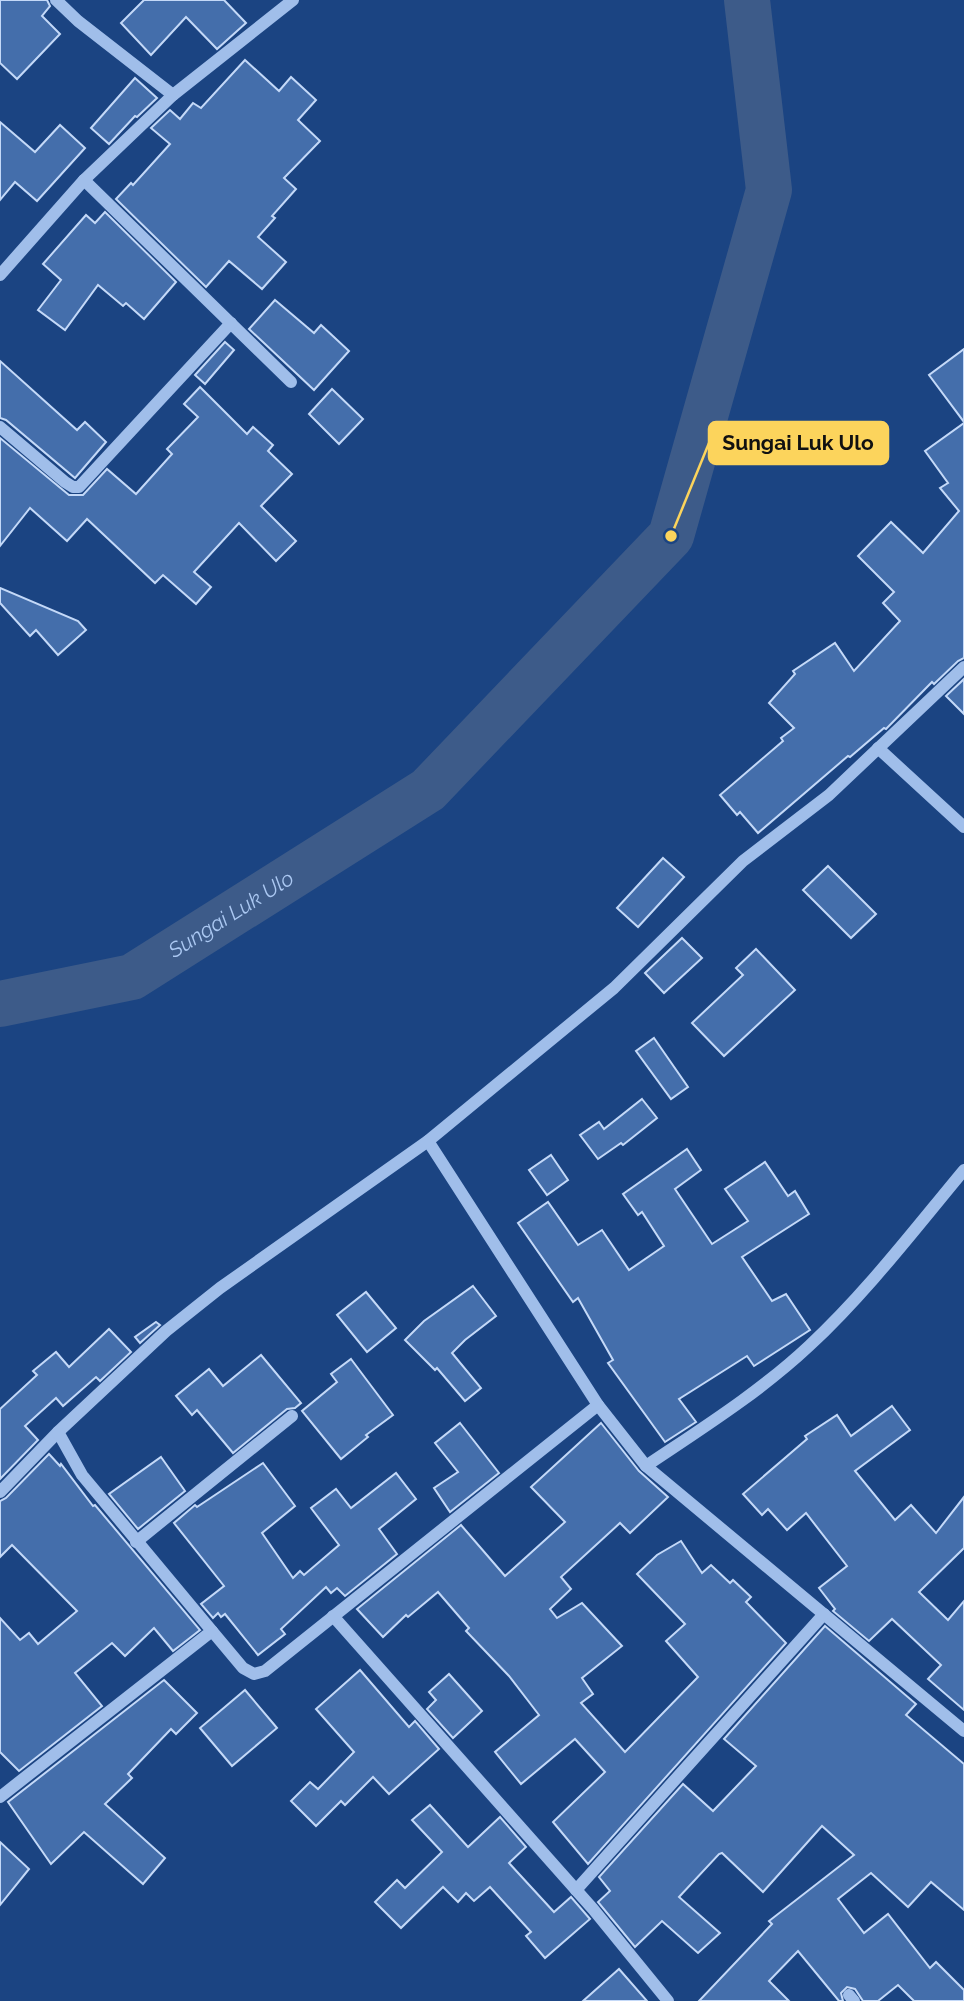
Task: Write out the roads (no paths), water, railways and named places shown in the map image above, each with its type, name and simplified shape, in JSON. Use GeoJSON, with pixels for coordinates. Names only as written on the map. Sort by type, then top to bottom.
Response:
{"type":"FeatureCollection","features":[{"type":"Feature","properties":{"kind":"street"},"geometry":{"type":"LineString","coordinates":[[56,0],[78,21],[173,95]]}},
{"type":"Feature","properties":{"kind":"street"},"geometry":{"type":"LineString","coordinates":[[0,275],[84,180],[173,95],[293,0]]}},
{"type":"Feature","properties":{"kind":"street"},"geometry":{"type":"LineString","coordinates":[[84,180],[291,382]]}},
{"type":"Feature","properties":{"kind":"street"},"geometry":{"type":"LineString","coordinates":[[0,427],[65,482],[73,487],[79,486],[231,323]]}},
{"type":"Feature","properties":{"kind":"street"},"geometry":{"type":"LineString","coordinates":[[0,1492],[58,1432],[166,1331],[429,1141],[614,988],[743,861],[829,795],[964,667]]}},
{"type":"Feature","properties":{"kind":"street"},"geometry":{"type":"LineString","coordinates":[[878,748],[964,827]]}},
{"type":"Feature","properties":{"kind":"street"},"geometry":{"type":"LineString","coordinates":[[429,1141],[598,1405],[646,1466],[964,1731]]}},
{"type":"Feature","properties":{"kind":"street"},"geometry":{"type":"LineString","coordinates":[[646,1466],[731,1408],[808,1347],[874,1278],[964,1170]]}},
{"type":"Feature","properties":{"kind":"street"},"geometry":{"type":"LineString","coordinates":[[58,1432],[82,1475],[136,1542],[243,1668],[254,1674],[265,1671],[598,1405]]}},
{"type":"Feature","properties":{"kind":"street"},"geometry":{"type":"LineString","coordinates":[[136,1542],[292,1416]]}},
{"type":"Feature","properties":{"kind":"street"},"geometry":{"type":"LineString","coordinates":[[576,1890],[824,1614]]}},
{"type":"Feature","properties":{"kind":"street"},"geometry":{"type":"LineString","coordinates":[[333,1616],[576,1890],[668,2001]]}},
{"type":"Feature","properties":{"kind":"street"},"geometry":{"type":"LineString","coordinates":[[0,1797],[212,1631]]}},
{"type":"Feature","properties":{"kind":"waterway","name":"Sungai Luk Ulo"},"geometry":{"type":"LineString","coordinates":[[0,1004],[132,977],[428,790],[671,536],[769,190],[747,0]]}},
{"type":"Feature","properties":{"kind":"place","name":"Sungai Luk Ulo"},"geometry":{"type":"Point","coordinates":[671,536]}}]}
